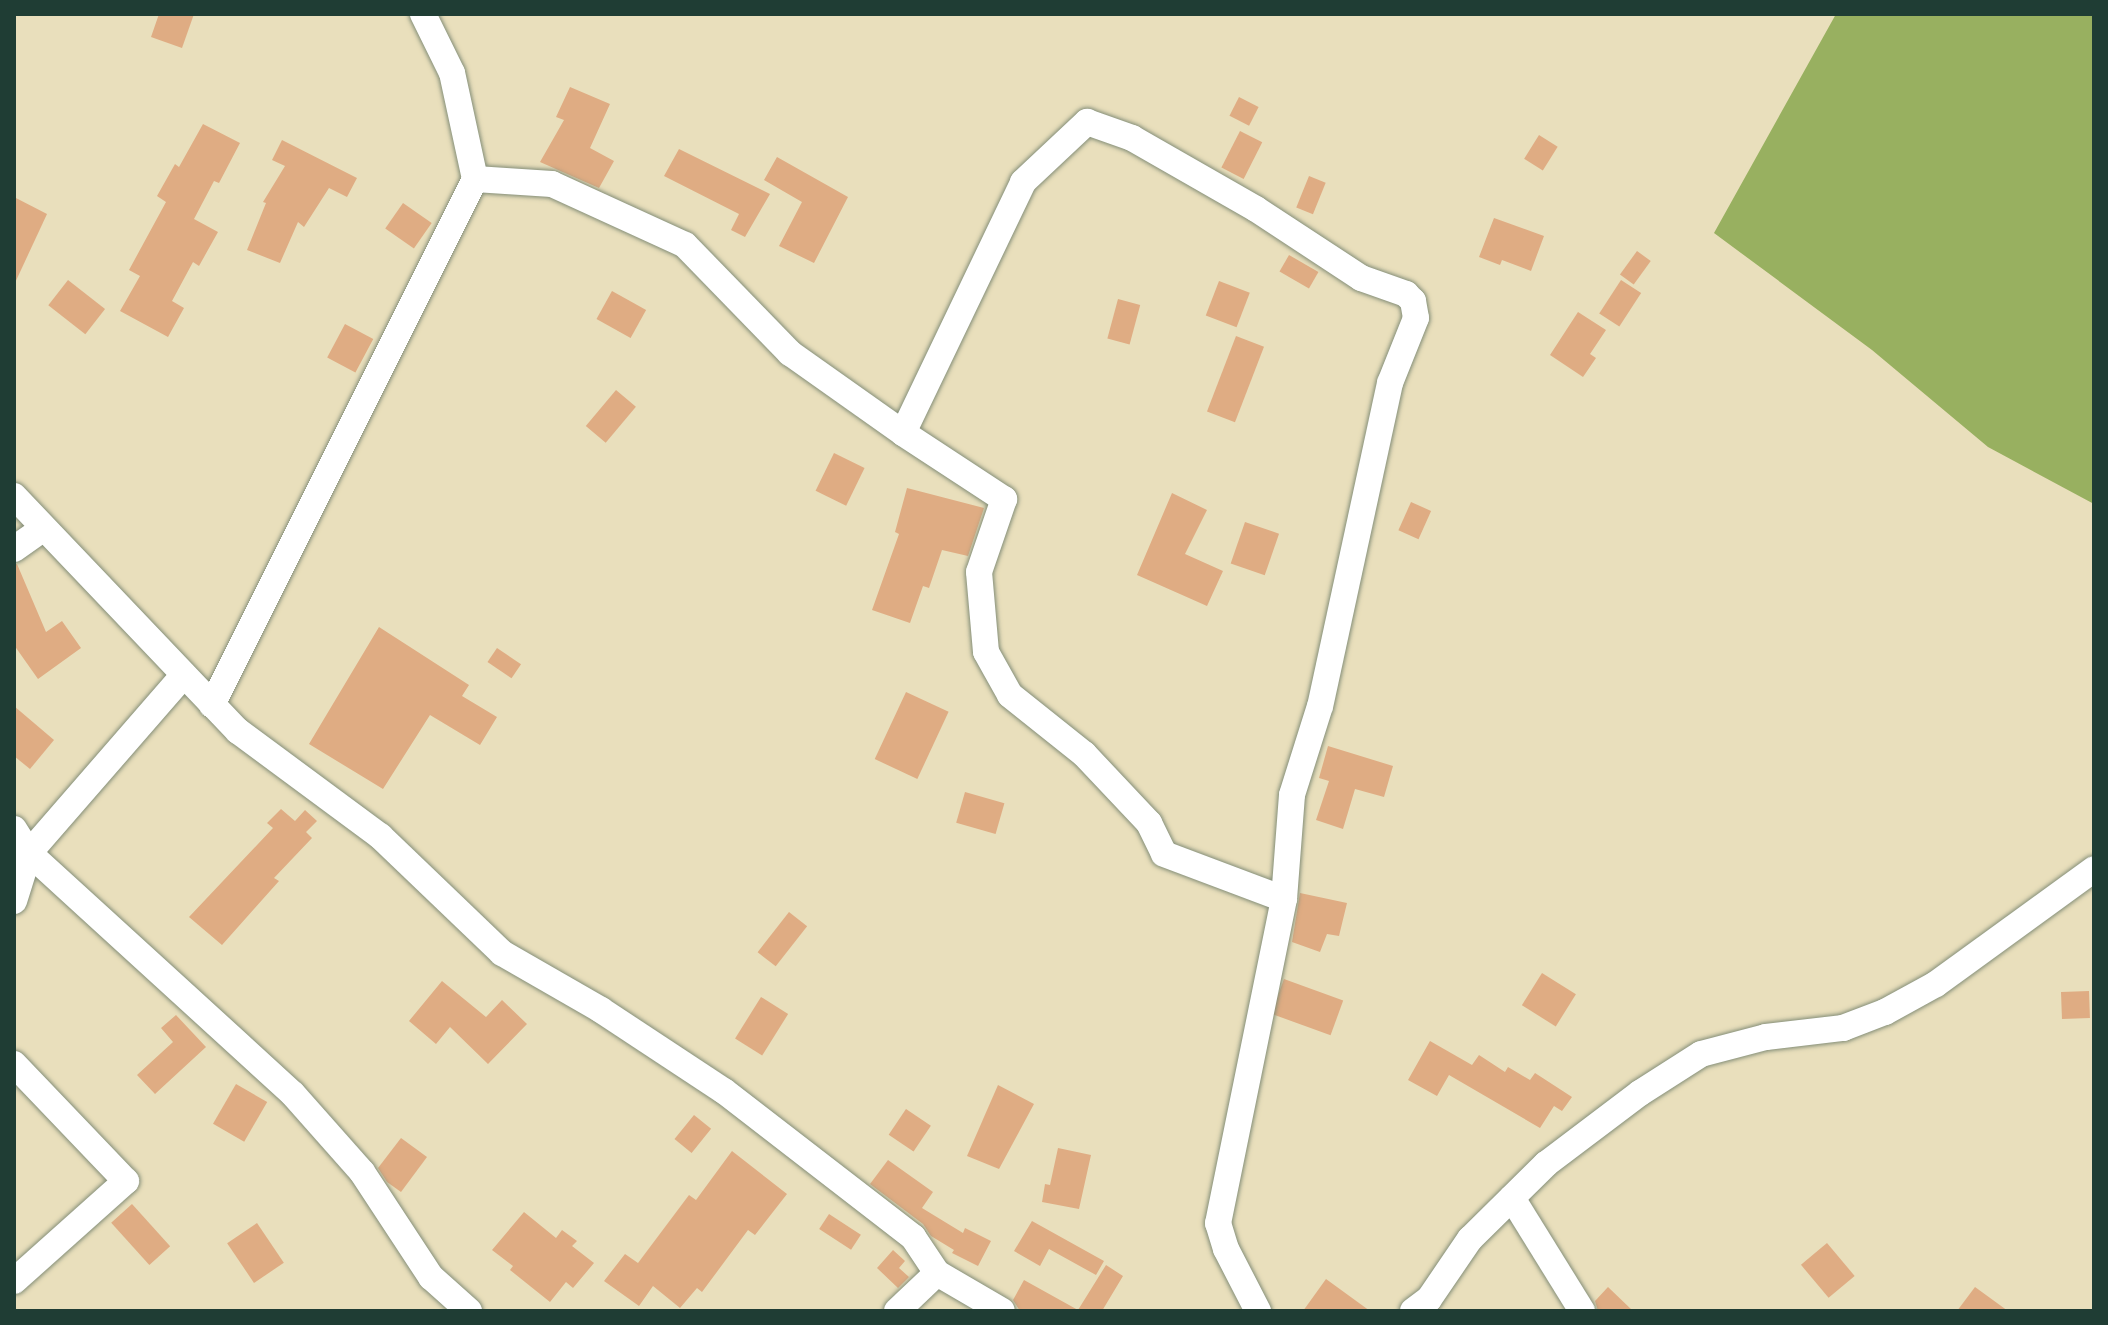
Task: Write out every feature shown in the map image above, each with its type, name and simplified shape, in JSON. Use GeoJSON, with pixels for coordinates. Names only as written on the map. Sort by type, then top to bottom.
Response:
{"type":"FeatureCollection","features":[{"type":"Feature","properties":{"kind":"street"},"geometry":{"type":"LineString","coordinates":[[212,705],[475,179],[452,73],[423,14]]}},
{"type":"Feature","properties":{"kind":"street"},"geometry":{"type":"LineString","coordinates":[[903,433],[1023,182],[1087,122],[1132,138],[1256,209],[1361,278],[1406,294],[1413,301],[1416,318],[1390,383],[1320,706],[1292,795],[1284,899],[1218,1223],[1226,1249],[1258,1311]]}},
{"type":"Feature","properties":{"kind":"street"},"geometry":{"type":"LineString","coordinates":[[475,179],[552,184],[685,245],[790,353],[903,433],[1004,499],[979,572],[986,652],[1010,695],[1084,754],[1149,823],[1164,854],[1284,899]]}},
{"type":"Feature","properties":{"kind":"street"},"geometry":{"type":"LineString","coordinates":[[14,496],[238,731],[380,836],[502,953],[601,1010],[724,1091],[913,1237],[937,1273],[1002,1311]]}},
{"type":"Feature","properties":{"kind":"street"},"geometry":{"type":"LineString","coordinates":[[14,549],[43,529]]}},
{"type":"Feature","properties":{"kind":"street"},"geometry":{"type":"LineString","coordinates":[[14,901],[29,853],[184,675]]}},
{"type":"Feature","properties":{"kind":"street"},"geometry":{"type":"LineString","coordinates":[[14,829],[29,853],[293,1094],[362,1172],[431,1277],[469,1311]]}},
{"type":"Feature","properties":{"kind":"street"},"geometry":{"type":"LineString","coordinates":[[1413,1311],[1429,1299],[1470,1239],[1546,1164],[1640,1093],[1701,1054],[1766,1037],[1843,1028],[1885,1012],[1936,984],[2094,869]]}},
{"type":"Feature","properties":{"kind":"street"},"geometry":{"type":"LineString","coordinates":[[14,1064],[126,1181],[14,1281]]}},
{"type":"Feature","properties":{"kind":"street"},"geometry":{"type":"LineString","coordinates":[[1512,1198],[1582,1311]]}},
{"type":"Feature","properties":{"kind":"street"},"geometry":{"type":"LineString","coordinates":[[897,1311],[937,1273]]}},
{"type":"Feature","properties":{"kind":"green space"},"geometry":{"type":"Polygon","coordinates":[[[1836,14],[2094,14],[2094,504],[1988,447],[1872,350],[1714,233],[1836,14]]]}},
{"type":"Feature","properties":{"kind":"building"},"geometry":{"type":"Polygon","coordinates":[[[159,14],[194,14],[182,48],[151,37],[159,14]]]}},
{"type":"Feature","properties":{"kind":"building"},"geometry":{"type":"Polygon","coordinates":[[[570,87],[610,104],[590,148],[614,161],[599,188],[540,162],[564,120],[556,117],[570,87]]]}},
{"type":"Feature","properties":{"kind":"building"},"geometry":{"type":"Polygon","coordinates":[[[1239,97],[1259,107],[1249,126],[1229,116],[1239,97]]]}},
{"type":"Feature","properties":{"kind":"building"},"geometry":{"type":"Polygon","coordinates":[[[203,124],[240,143],[219,183],[214,181],[194,219],[218,232],[199,266],[193,262],[172,301],[184,308],[168,337],[120,311],[140,276],[129,270],[166,202],[157,196],[175,164],[179,167],[203,124]]]}},
{"type":"Feature","properties":{"kind":"building"},"geometry":{"type":"Polygon","coordinates":[[[1240,131],[1262,142],[1244,179],[1221,168],[1240,131]]]}},
{"type":"Feature","properties":{"kind":"building"},"geometry":{"type":"Polygon","coordinates":[[[1539,135],[1558,147],[1543,170],[1524,159],[1539,135]]]}},
{"type":"Feature","properties":{"kind":"building"},"geometry":{"type":"Polygon","coordinates":[[[282,140],[357,178],[347,197],[329,188],[304,227],[298,222],[280,263],[247,250],[266,203],[263,202],[285,166],[272,160],[282,140]]]}},
{"type":"Feature","properties":{"kind":"building"},"geometry":{"type":"Polygon","coordinates":[[[679,149],[770,194],[745,237],[731,230],[739,214],[664,176],[679,149]]]}},
{"type":"Feature","properties":{"kind":"building"},"geometry":{"type":"Polygon","coordinates":[[[777,157],[848,197],[814,263],[779,246],[802,202],[764,180],[777,157]]]}},
{"type":"Feature","properties":{"kind":"building"},"geometry":{"type":"Polygon","coordinates":[[[1309,176],[1326,183],[1313,214],[1296,208],[1309,176]]]}},
{"type":"Feature","properties":{"kind":"building"},"geometry":{"type":"Polygon","coordinates":[[[14,197],[47,214],[14,285],[14,197]]]}},
{"type":"Feature","properties":{"kind":"building"},"geometry":{"type":"Polygon","coordinates":[[[403,203],[432,223],[414,248],[385,228],[403,203]]]}},
{"type":"Feature","properties":{"kind":"building"},"geometry":{"type":"Polygon","coordinates":[[[1494,218],[1544,236],[1531,271],[1502,260],[1500,265],[1479,257],[1494,218]]]}},
{"type":"Feature","properties":{"kind":"building"},"geometry":{"type":"Polygon","coordinates":[[[1637,251],[1651,261],[1634,284],[1620,274],[1637,251]]]}},
{"type":"Feature","properties":{"kind":"building"},"geometry":{"type":"Polygon","coordinates":[[[1289,255],[1318,272],[1309,288],[1280,271],[1289,255]]]}},
{"type":"Feature","properties":{"kind":"building"},"geometry":{"type":"Polygon","coordinates":[[[68,280],[105,309],[85,334],[48,305],[68,280]]]}},
{"type":"Feature","properties":{"kind":"building"},"geometry":{"type":"Polygon","coordinates":[[[1621,280],[1641,293],[1619,327],[1599,314],[1621,280]]]}},
{"type":"Feature","properties":{"kind":"building"},"geometry":{"type":"Polygon","coordinates":[[[1219,281],[1250,293],[1237,327],[1206,316],[1219,281]]]}},
{"type":"Feature","properties":{"kind":"building"},"geometry":{"type":"Polygon","coordinates":[[[612,291],[646,310],[631,338],[596,319],[612,291]]]}},
{"type":"Feature","properties":{"kind":"building"},"geometry":{"type":"Polygon","coordinates":[[[1118,299],[1140,305],[1130,345],[1107,339],[1118,299]]]}},
{"type":"Feature","properties":{"kind":"building"},"geometry":{"type":"Polygon","coordinates":[[[1578,312],[1606,330],[1590,354],[1596,358],[1583,377],[1550,355],[1578,312]]]}},
{"type":"Feature","properties":{"kind":"building"},"geometry":{"type":"Polygon","coordinates":[[[345,324],[373,339],[355,373],[327,358],[345,324]]]}},
{"type":"Feature","properties":{"kind":"building"},"geometry":{"type":"Polygon","coordinates":[[[1236,336],[1264,347],[1235,422],[1207,412],[1236,336]]]}},
{"type":"Feature","properties":{"kind":"building"},"geometry":{"type":"Polygon","coordinates":[[[616,390],[636,407],[606,443],[586,426],[616,390]]]}},
{"type":"Feature","properties":{"kind":"building"},"geometry":{"type":"Polygon","coordinates":[[[834,453],[865,468],[846,506],[816,491],[834,453]]]}},
{"type":"Feature","properties":{"kind":"building"},"geometry":{"type":"Polygon","coordinates":[[[907,488],[984,508],[968,556],[942,550],[929,588],[923,586],[910,623],[872,610],[899,534],[895,532],[907,488]]]}},
{"type":"Feature","properties":{"kind":"building"},"geometry":{"type":"Polygon","coordinates":[[[1172,493],[1207,510],[1185,554],[1223,571],[1207,606],[1137,575],[1172,493]]]}},
{"type":"Feature","properties":{"kind":"building"},"geometry":{"type":"Polygon","coordinates":[[[1411,502],[1431,511],[1418,539],[1398,530],[1411,502]]]}},
{"type":"Feature","properties":{"kind":"building"},"geometry":{"type":"Polygon","coordinates":[[[1245,522],[1279,534],[1265,575],[1231,564],[1245,522]]]}},
{"type":"Feature","properties":{"kind":"building"},"geometry":{"type":"Polygon","coordinates":[[[17,564],[46,632],[62,621],[81,648],[38,679],[14,645],[14,565],[17,564]]]}},
{"type":"Feature","properties":{"kind":"building"},"geometry":{"type":"Polygon","coordinates":[[[379,627],[469,685],[462,696],[497,717],[480,745],[430,715],[383,789],[309,744],[379,627]]]}},
{"type":"Feature","properties":{"kind":"building"},"geometry":{"type":"Polygon","coordinates":[[[497,648],[521,664],[512,678],[487,662],[497,648]]]}},
{"type":"Feature","properties":{"kind":"building"},"geometry":{"type":"Polygon","coordinates":[[[906,692],[949,712],[917,779],[875,759],[906,692]]]}},
{"type":"Feature","properties":{"kind":"building"},"geometry":{"type":"Polygon","coordinates":[[[14,706],[54,740],[30,769],[14,756],[14,706]]]}},
{"type":"Feature","properties":{"kind":"building"},"geometry":{"type":"Polygon","coordinates":[[[1328,746],[1393,766],[1384,797],[1355,789],[1343,829],[1316,820],[1329,781],[1319,778],[1328,746]]]}},
{"type":"Feature","properties":{"kind":"building"},"geometry":{"type":"Polygon","coordinates":[[[965,792],[1004,803],[996,834],[956,823],[965,792]]]}},
{"type":"Feature","properties":{"kind":"building"},"geometry":{"type":"Polygon","coordinates":[[[281,809],[295,821],[305,810],[317,821],[306,832],[312,838],[274,878],[279,881],[222,945],[189,917],[273,828],[267,823],[281,809]]]}},
{"type":"Feature","properties":{"kind":"building"},"geometry":{"type":"Polygon","coordinates":[[[1300,893],[1347,903],[1339,936],[1327,934],[1320,952],[1292,942],[1300,893]]]}},
{"type":"Feature","properties":{"kind":"building"},"geometry":{"type":"Polygon","coordinates":[[[789,912],[807,926],[776,966],[758,952],[789,912]]]}},
{"type":"Feature","properties":{"kind":"building"},"geometry":{"type":"Polygon","coordinates":[[[1542,973],[1576,994],[1556,1026],[1522,1005],[1542,973]]]}},
{"type":"Feature","properties":{"kind":"building"},"geometry":{"type":"Polygon","coordinates":[[[1284,979],[1343,1001],[1331,1035],[1271,1014],[1284,979]]]}},
{"type":"Feature","properties":{"kind":"building"},"geometry":{"type":"Polygon","coordinates":[[[442,981],[486,1017],[502,1000],[527,1024],[488,1064],[450,1027],[436,1044],[409,1021],[442,981]]]}},
{"type":"Feature","properties":{"kind":"building"},"geometry":{"type":"Polygon","coordinates":[[[2089,991],[2090,1018],[2062,1019],[2061,992],[2089,991]]]}},
{"type":"Feature","properties":{"kind":"building"},"geometry":{"type":"Polygon","coordinates":[[[761,997],[788,1014],[762,1056],[735,1039],[761,997]]]}},
{"type":"Feature","properties":{"kind":"building"},"geometry":{"type":"Polygon","coordinates":[[[176,1015],[206,1047],[155,1094],[137,1075],[173,1042],[161,1028],[176,1015]]]}},
{"type":"Feature","properties":{"kind":"building"},"geometry":{"type":"Polygon","coordinates":[[[1430,1041],[1472,1065],[1479,1055],[1505,1072],[1508,1067],[1530,1080],[1535,1073],[1572,1097],[1562,1111],[1554,1106],[1540,1128],[1449,1075],[1437,1096],[1408,1080],[1430,1041]]]}},
{"type":"Feature","properties":{"kind":"building"},"geometry":{"type":"Polygon","coordinates":[[[236,1084],[267,1102],[244,1142],[213,1124],[236,1084]]]}},
{"type":"Feature","properties":{"kind":"building"},"geometry":{"type":"Polygon","coordinates":[[[998,1085],[1034,1104],[999,1169],[967,1156],[998,1085]]]}},
{"type":"Feature","properties":{"kind":"building"},"geometry":{"type":"Polygon","coordinates":[[[906,1109],[931,1126],[914,1151],[889,1135],[906,1109]]]}},
{"type":"Feature","properties":{"kind":"building"},"geometry":{"type":"Polygon","coordinates":[[[694,1115],[711,1129],[692,1153],[674,1139],[694,1115]]]}},
{"type":"Feature","properties":{"kind":"building"},"geometry":{"type":"Polygon","coordinates":[[[401,1138],[427,1157],[401,1192],[387,1182],[378,1168],[401,1138]]]}},
{"type":"Feature","properties":{"kind":"building"},"geometry":{"type":"Polygon","coordinates":[[[1058,1148],[1091,1155],[1079,1209],[1042,1202],[1045,1184],[1050,1185],[1058,1148]]]}},
{"type":"Feature","properties":{"kind":"building"},"geometry":{"type":"Polygon","coordinates":[[[732,1151],[787,1194],[755,1235],[748,1230],[702,1292],[697,1288],[680,1308],[653,1286],[639,1306],[604,1281],[625,1254],[638,1263],[689,1195],[696,1200],[732,1151]]]}},
{"type":"Feature","properties":{"kind":"building"},"geometry":{"type":"Polygon","coordinates":[[[888,1160],[933,1192],[922,1208],[963,1233],[965,1228],[991,1241],[978,1266],[952,1253],[954,1250],[931,1236],[923,1224],[870,1184],[888,1160]]]}},
{"type":"Feature","properties":{"kind":"building"},"geometry":{"type":"Polygon","coordinates":[[[132,1204],[170,1246],[149,1265],[111,1223],[132,1204]]]}},
{"type":"Feature","properties":{"kind":"building"},"geometry":{"type":"Polygon","coordinates":[[[524,1212],[556,1238],[562,1230],[577,1241],[572,1246],[594,1263],[573,1288],[566,1282],[550,1302],[510,1270],[513,1266],[492,1250],[524,1212]]]}},
{"type":"Feature","properties":{"kind":"building"},"geometry":{"type":"Polygon","coordinates":[[[829,1214],[861,1235],[851,1250],[819,1229],[829,1214]]]}},
{"type":"Feature","properties":{"kind":"building"},"geometry":{"type":"Polygon","coordinates":[[[1032,1221],[1104,1261],[1096,1275],[1049,1249],[1040,1266],[1014,1251],[1032,1221]]]}},
{"type":"Feature","properties":{"kind":"building"},"geometry":{"type":"Polygon","coordinates":[[[257,1223],[284,1263],[254,1283],[227,1243],[257,1223]]]}},
{"type":"Feature","properties":{"kind":"building"},"geometry":{"type":"Polygon","coordinates":[[[1827,1243],[1855,1276],[1829,1298],[1801,1265],[1827,1243]]]}},
{"type":"Feature","properties":{"kind":"building"},"geometry":{"type":"Polygon","coordinates":[[[893,1250],[905,1261],[899,1268],[909,1277],[898,1288],[877,1268],[893,1250]]]}},
{"type":"Feature","properties":{"kind":"building"},"geometry":{"type":"Polygon","coordinates":[[[1106,1265],[1123,1276],[1102,1311],[1020,1311],[1013,1300],[1024,1280],[1078,1310],[1106,1265]]]}},
{"type":"Feature","properties":{"kind":"building"},"geometry":{"type":"Polygon","coordinates":[[[1326,1279],[1370,1311],[1303,1311],[1326,1279]]]}},
{"type":"Feature","properties":{"kind":"building"},"geometry":{"type":"Polygon","coordinates":[[[1608,1287],[1633,1311],[1598,1311],[1595,1301],[1608,1287]]]}},
{"type":"Feature","properties":{"kind":"building"},"geometry":{"type":"Polygon","coordinates":[[[1975,1287],[2008,1311],[1957,1311],[1975,1287]]]}}]}
